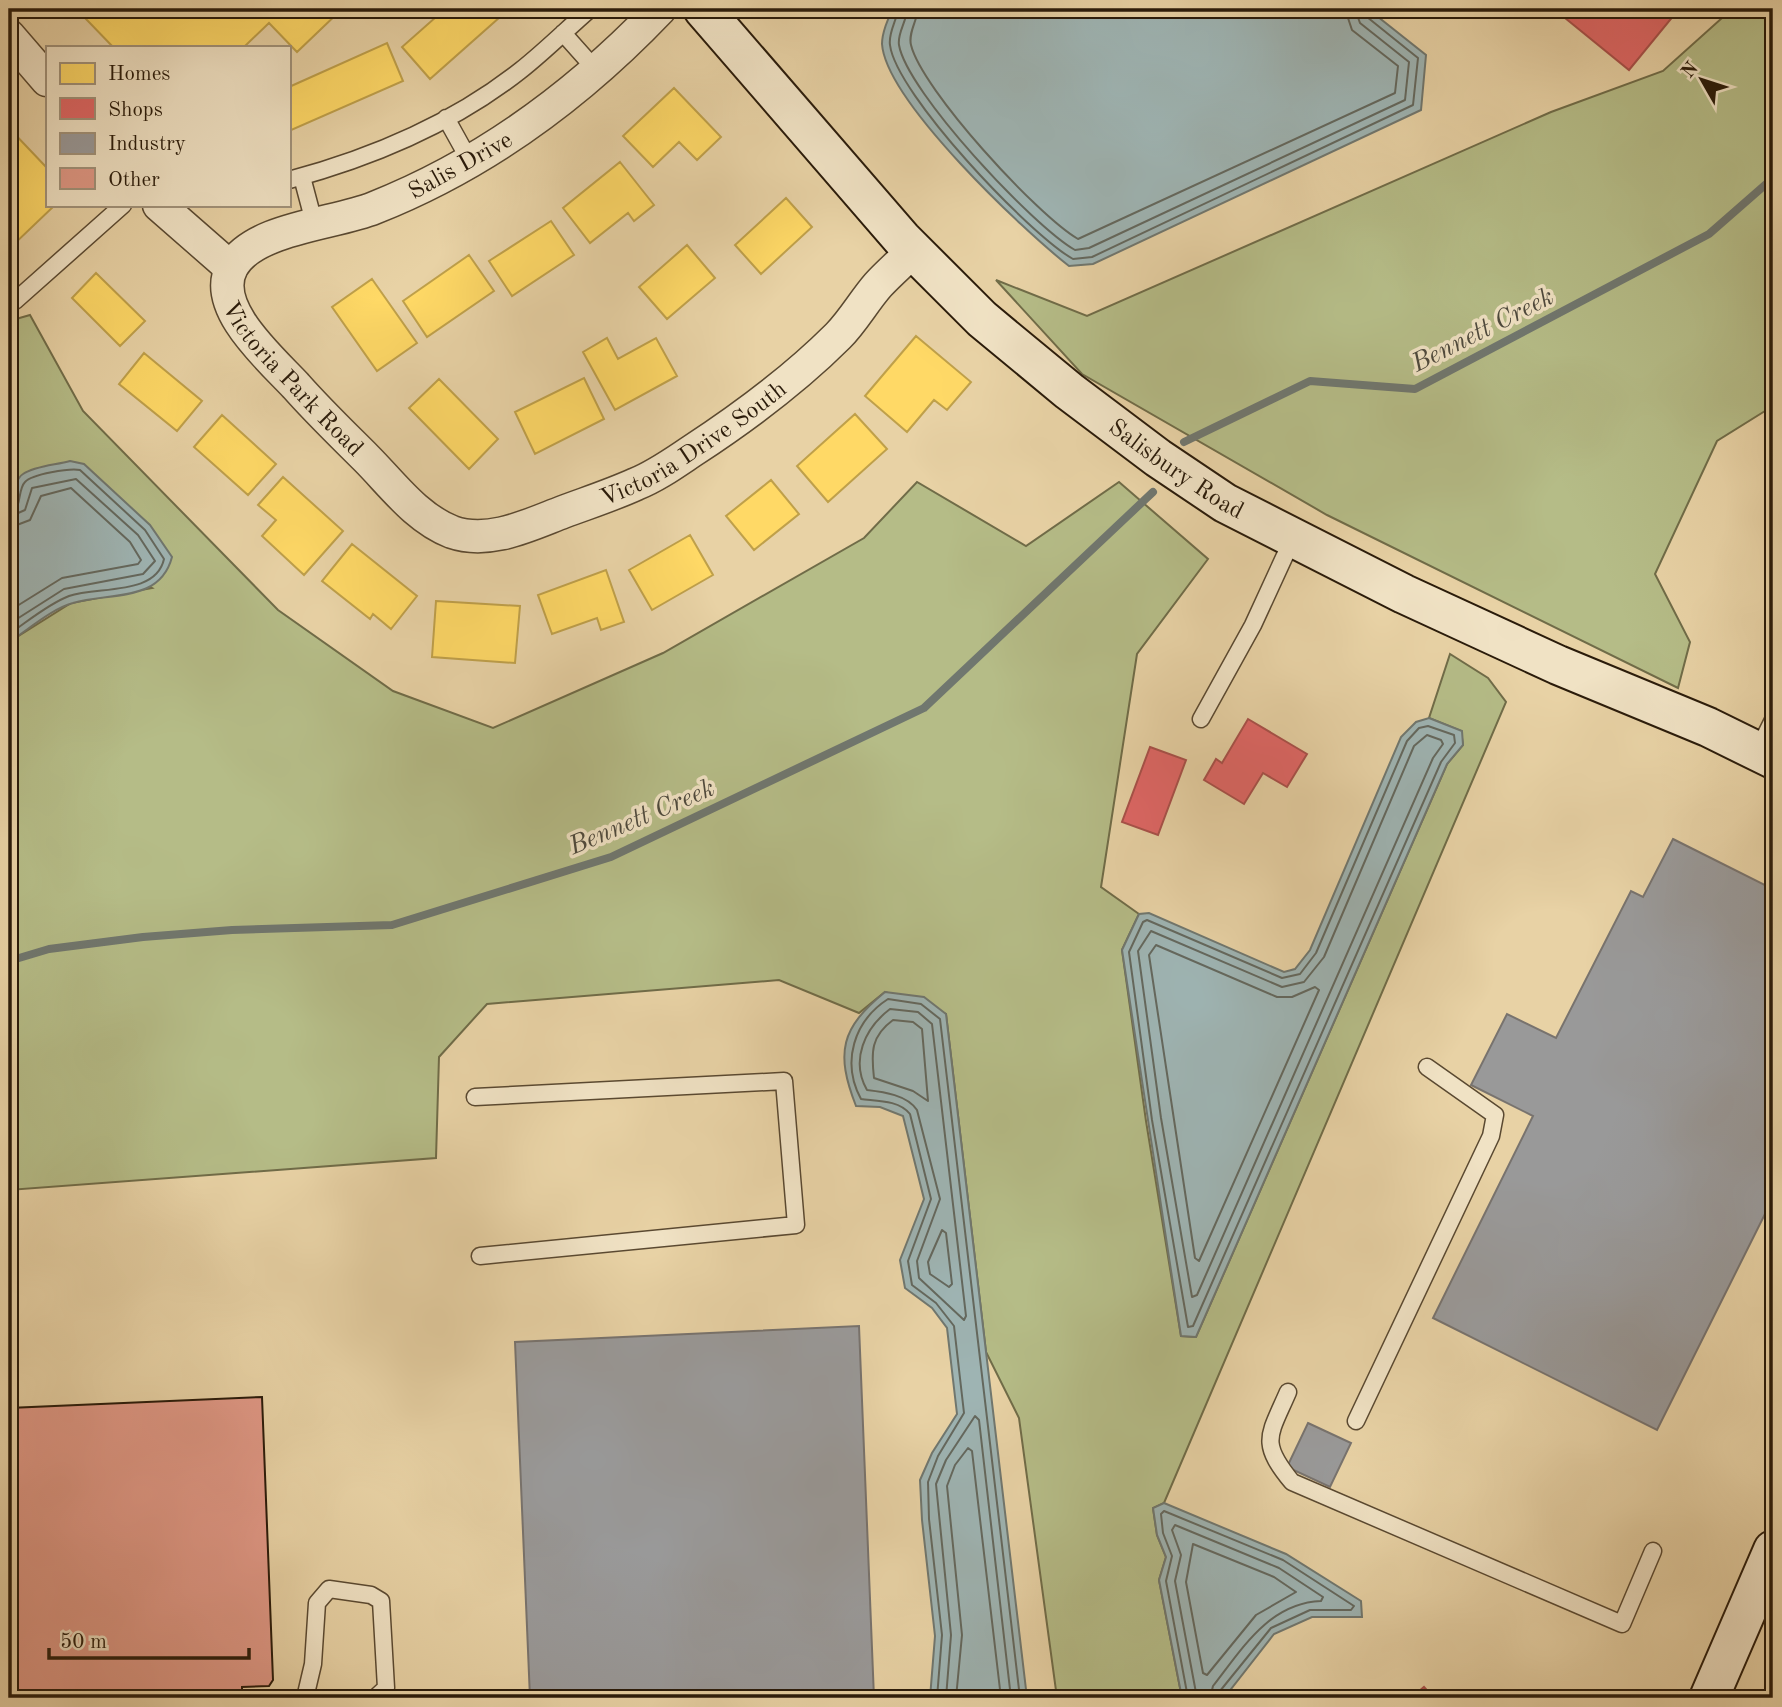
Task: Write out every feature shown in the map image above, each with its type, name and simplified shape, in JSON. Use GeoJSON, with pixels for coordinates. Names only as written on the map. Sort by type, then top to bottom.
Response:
{"type":"FeatureCollection","features":[{"type":"Feature","properties":{"kind":"street","name":"Salis Drive"},"geometry":{"type":"LineString","coordinates":[[231,268],[244,252],[268,238],[365,212],[414,192],[471,163],[535,121],[596,70],[660,9]]}},
{"type":"Feature","properties":{"kind":"street","name":"Salisbury Road"},"geometry":{"type":"LineString","coordinates":[[703,9],[914,250],[982,319],[1069,391],[1225,503],[1416,599],[1558,665],[1708,727],[1768,744]]}},
{"type":"Feature","properties":{"kind":"street"},"geometry":{"type":"LineString","coordinates":[[9,36],[46,79]]}},
{"type":"Feature","properties":{"kind":"street","name":"Victoria Park Road"},"geometry":{"type":"LineString","coordinates":[[160,206],[231,268],[227,283],[228,299],[234,316],[298,388],[424,517]]}},
{"type":"Feature","properties":{"kind":"street","name":"Victoria Drive South"},"geometry":{"type":"LineString","coordinates":[[424,517],[464,535],[492,536],[638,484],[728,428],[798,376],[842,332],[878,284],[914,250]]}},
{"type":"Feature","properties":{"kind":"street"},"geometry":{"type":"LineString","coordinates":[[1709,1698],[1773,1550]]}},
{"type":"Feature","properties":{"kind":"lane"},"geometry":{"type":"LineString","coordinates":[[315,226],[295,178],[370,154],[446,118],[522,70],[590,9]]}},
{"type":"Feature","properties":{"kind":"lane"},"geometry":{"type":"LineString","coordinates":[[562,33],[596,70]]}},
{"type":"Feature","properties":{"kind":"lane"},"geometry":{"type":"LineString","coordinates":[[446,118],[471,163]]}},
{"type":"Feature","properties":{"kind":"lane"},"geometry":{"type":"LineString","coordinates":[[15,301],[122,206]]}},
{"type":"Feature","properties":{"kind":"lane"},"geometry":{"type":"LineString","coordinates":[[1201,719],[1253,625],[1293,538]]}},
{"type":"Feature","properties":{"kind":"lane"},"geometry":{"type":"LineString","coordinates":[[1356,1421],[1491,1136],[1495,1115],[1427,1067]]}},
{"type":"Feature","properties":{"kind":"lane"},"geometry":{"type":"LineString","coordinates":[[475,1097],[784,1081],[796,1225],[480,1256]]}},
{"type":"Feature","properties":{"kind":"lane"},"geometry":{"type":"LineString","coordinates":[[1288,1392],[1268,1437],[1273,1460],[1292,1482],[1622,1624],[1653,1551]]}},
{"type":"Feature","properties":{"kind":"lane"},"geometry":{"type":"LineString","coordinates":[[305,1698],[313,1664],[317,1603],[329,1589],[371,1595],[381,1601],[386,1688],[375,1698]]}},
{"type":"Feature","properties":{"kind":"green space"},"geometry":{"type":"Polygon","coordinates":[[[1732,9],[1773,9],[1773,406],[1717,441],[1655,574],[1690,642],[1678,688],[1327,515],[1082,374],[996,280],[1087,316],[1551,112],[1663,71],[1732,9]]]}},
{"type":"Feature","properties":{"kind":"green space"},"geometry":{"type":"Polygon","coordinates":[[[30,315],[83,411],[278,610],[393,691],[493,728],[663,653],[864,538],[917,482],[1026,546],[1119,482],[1208,559],[1137,654],[1101,887],[1139,914],[1122,950],[1146,1121],[1181,1336],[1196,1337],[1447,764],[1463,745],[1461,731],[1429,718],[1450,654],[1488,678],[1506,702],[1164,1503],[1153,1508],[1157,1535],[1166,1557],[1159,1580],[1182,1698],[1057,1698],[1019,1418],[986,1352],[946,1014],[885,992],[859,1013],[779,980],[487,1004],[439,1057],[436,1158],[9,1190],[9,642],[71,603],[152,588],[11,505],[9,511],[9,321],[30,315]]]}},
{"type":"Feature","properties":{"kind":"water"},"geometry":{"type":"Polygon","coordinates":[[[893,9],[1368,9],[1426,55],[1421,110],[1093,264],[1069,266],[1021,225],[960,163],[907,98],[889,68],[882,44],[893,9]]]}},
{"type":"Feature","properties":{"kind":"water"},"geometry":{"type":"Polygon","coordinates":[[[70,461],[84,464],[150,525],[172,557],[166,572],[157,582],[145,589],[65,606],[9,642],[9,525],[16,484],[28,471],[70,461]]]}},
{"type":"Feature","properties":{"kind":"water"},"geometry":{"type":"Polygon","coordinates":[[[1429,718],[1462,731],[1463,745],[1447,764],[1196,1337],[1181,1336],[1122,950],[1139,914],[1149,913],[1284,972],[1295,969],[1310,950],[1401,737],[1416,722],[1429,718]]]}},
{"type":"Feature","properties":{"kind":"water"},"geometry":{"type":"Polygon","coordinates":[[[885,992],[924,997],[946,1014],[1027,1698],[930,1698],[935,1636],[920,1480],[932,1453],[957,1414],[947,1328],[932,1308],[905,1288],[900,1260],[924,1199],[903,1116],[880,1107],[856,1106],[845,1070],[846,1042],[851,1030],[859,1017],[885,992]]]}},
{"type":"Feature","properties":{"kind":"water"},"geometry":{"type":"Polygon","coordinates":[[[1164,1503],[1286,1554],[1361,1601],[1362,1617],[1312,1617],[1274,1634],[1224,1698],[1182,1698],[1159,1580],[1166,1557],[1157,1535],[1153,1508],[1164,1503]]]}},
{"type":"Feature","properties":{"kind":"building: Homes"},"geometry":{"type":"Polygon","coordinates":[[[97,9],[342,9],[297,52],[269,23],[245,46],[112,46],[86,19],[97,9]]]}},
{"type":"Feature","properties":{"kind":"building: Homes"},"geometry":{"type":"Polygon","coordinates":[[[445,9],[509,9],[430,79],[402,47],[445,9]]]}},
{"type":"Feature","properties":{"kind":"building: Homes"},"geometry":{"type":"Polygon","coordinates":[[[387,43],[403,81],[290,131],[290,87],[387,43]]]}},
{"type":"Feature","properties":{"kind":"building: Homes"},"geometry":{"type":"Polygon","coordinates":[[[674,88],[721,137],[697,160],[679,142],[653,167],[623,136],[674,88]]]}},
{"type":"Feature","properties":{"kind":"building: Homes"},"geometry":{"type":"Polygon","coordinates":[[[9,128],[46,167],[46,206],[54,206],[9,249],[9,128]]]}},
{"type":"Feature","properties":{"kind":"building: Homes"},"geometry":{"type":"Polygon","coordinates":[[[620,162],[654,205],[634,221],[628,213],[590,243],[563,208],[620,162]]]}},
{"type":"Feature","properties":{"kind":"building: Homes"},"geometry":{"type":"Polygon","coordinates":[[[786,198],[812,227],[761,274],[735,245],[786,198]]]}},
{"type":"Feature","properties":{"kind":"building: Homes"},"geometry":{"type":"Polygon","coordinates":[[[551,221],[574,255],[512,296],[489,261],[551,221]]]}},
{"type":"Feature","properties":{"kind":"building: Homes"},"geometry":{"type":"Polygon","coordinates":[[[687,245],[715,278],[667,319],[639,287],[687,245]]]}},
{"type":"Feature","properties":{"kind":"building: Homes"},"geometry":{"type":"Polygon","coordinates":[[[469,255],[494,291],[427,337],[403,301],[469,255]]]}},
{"type":"Feature","properties":{"kind":"building: Homes"},"geometry":{"type":"Polygon","coordinates":[[[96,273],[145,321],[120,346],[72,298],[96,273]]]}},
{"type":"Feature","properties":{"kind":"building: Homes"},"geometry":{"type":"Polygon","coordinates":[[[372,279],[417,343],[377,371],[332,307],[372,279]]]}},
{"type":"Feature","properties":{"kind":"building: Homes"},"geometry":{"type":"Polygon","coordinates":[[[916,336],[971,382],[947,410],[934,400],[907,432],[865,396],[916,336]]]}},
{"type":"Feature","properties":{"kind":"building: Homes"},"geometry":{"type":"Polygon","coordinates":[[[607,338],[618,359],[656,338],[677,376],[615,410],[583,352],[607,338]]]}},
{"type":"Feature","properties":{"kind":"building: Homes"},"geometry":{"type":"Polygon","coordinates":[[[144,353],[202,401],[177,431],[119,384],[144,353]]]}},
{"type":"Feature","properties":{"kind":"building: Homes"},"geometry":{"type":"Polygon","coordinates":[[[584,378],[604,419],[535,454],[515,412],[584,378]]]}},
{"type":"Feature","properties":{"kind":"building: Homes"},"geometry":{"type":"Polygon","coordinates":[[[439,379],[498,439],[469,469],[409,408],[439,379]]]}},
{"type":"Feature","properties":{"kind":"building: Homes"},"geometry":{"type":"Polygon","coordinates":[[[855,414],[887,449],[828,502],[797,466],[855,414]]]}},
{"type":"Feature","properties":{"kind":"building: Homes"},"geometry":{"type":"Polygon","coordinates":[[[222,415],[276,464],[248,495],[194,447],[222,415]]]}},
{"type":"Feature","properties":{"kind":"building: Homes"},"geometry":{"type":"Polygon","coordinates":[[[283,477],[343,531],[304,575],[262,536],[276,520],[258,505],[283,477]]]}},
{"type":"Feature","properties":{"kind":"building: Homes"},"geometry":{"type":"Polygon","coordinates":[[[771,480],[799,514],[754,550],[726,516],[771,480]]]}},
{"type":"Feature","properties":{"kind":"building: Homes"},"geometry":{"type":"Polygon","coordinates":[[[690,535],[713,575],[652,610],[629,570],[690,535]]]}},
{"type":"Feature","properties":{"kind":"building: Homes"},"geometry":{"type":"Polygon","coordinates":[[[352,544],[417,596],[391,629],[373,614],[370,619],[322,581],[352,544]]]}},
{"type":"Feature","properties":{"kind":"building: Homes"},"geometry":{"type":"Polygon","coordinates":[[[606,570],[624,622],[601,630],[597,618],[552,634],[538,595],[606,570]]]}},
{"type":"Feature","properties":{"kind":"building: Homes"},"geometry":{"type":"Polygon","coordinates":[[[436,601],[520,606],[515,663],[432,657],[436,601]]]}},
{"type":"Feature","properties":{"kind":"building: Shops"},"geometry":{"type":"Polygon","coordinates":[[[1554,9],[1679,9],[1629,70],[1554,9]]]}},
{"type":"Feature","properties":{"kind":"building: Shops"},"geometry":{"type":"Polygon","coordinates":[[[1248,719],[1307,754],[1287,787],[1263,773],[1244,804],[1204,780],[1216,759],[1222,763],[1248,719]]]}},
{"type":"Feature","properties":{"kind":"building: Shops"},"geometry":{"type":"Polygon","coordinates":[[[1150,747],[1186,760],[1158,835],[1122,822],[1150,747]]]}},
{"type":"Feature","properties":{"kind":"building: Shops"},"geometry":{"type":"Polygon","coordinates":[[[1424,1687],[1434,1698],[1411,1698],[1424,1687]]]}},
{"type":"Feature","properties":{"kind":"building: Industry"},"geometry":{"type":"Polygon","coordinates":[[[1673,839],[1773,889],[1773,1198],[1657,1430],[1433,1318],[1533,1116],[1471,1085],[1507,1014],[1556,1038],[1631,891],[1643,897],[1673,839]]]}},
{"type":"Feature","properties":{"kind":"building: Industry"},"geometry":{"type":"Polygon","coordinates":[[[859,1326],[874,1698],[530,1698],[515,1342],[859,1326]]]}},
{"type":"Feature","properties":{"kind":"building: Industry"},"geometry":{"type":"Polygon","coordinates":[[[1308,1423],[1351,1443],[1330,1487],[1287,1467],[1308,1423]]]}},
{"type":"Feature","properties":{"kind":"building: Other"},"geometry":{"type":"Polygon","coordinates":[[[262,1397],[273,1680],[269,1686],[242,1687],[242,1698],[9,1698],[9,1408],[262,1397]]]}},
{"type":"Feature","properties":{"kind":"waterway","name":"Bennett Creek"},"geometry":{"type":"LineString","coordinates":[[1184,442],[1310,381],[1415,389],[1709,234],[1773,178]]}},
{"type":"Feature","properties":{"kind":"waterway","name":"Bennett Creek"},"geometry":{"type":"LineString","coordinates":[[9,961],[49,949],[143,937],[232,930],[392,925],[611,857],[924,708],[1153,492]]}}]}
